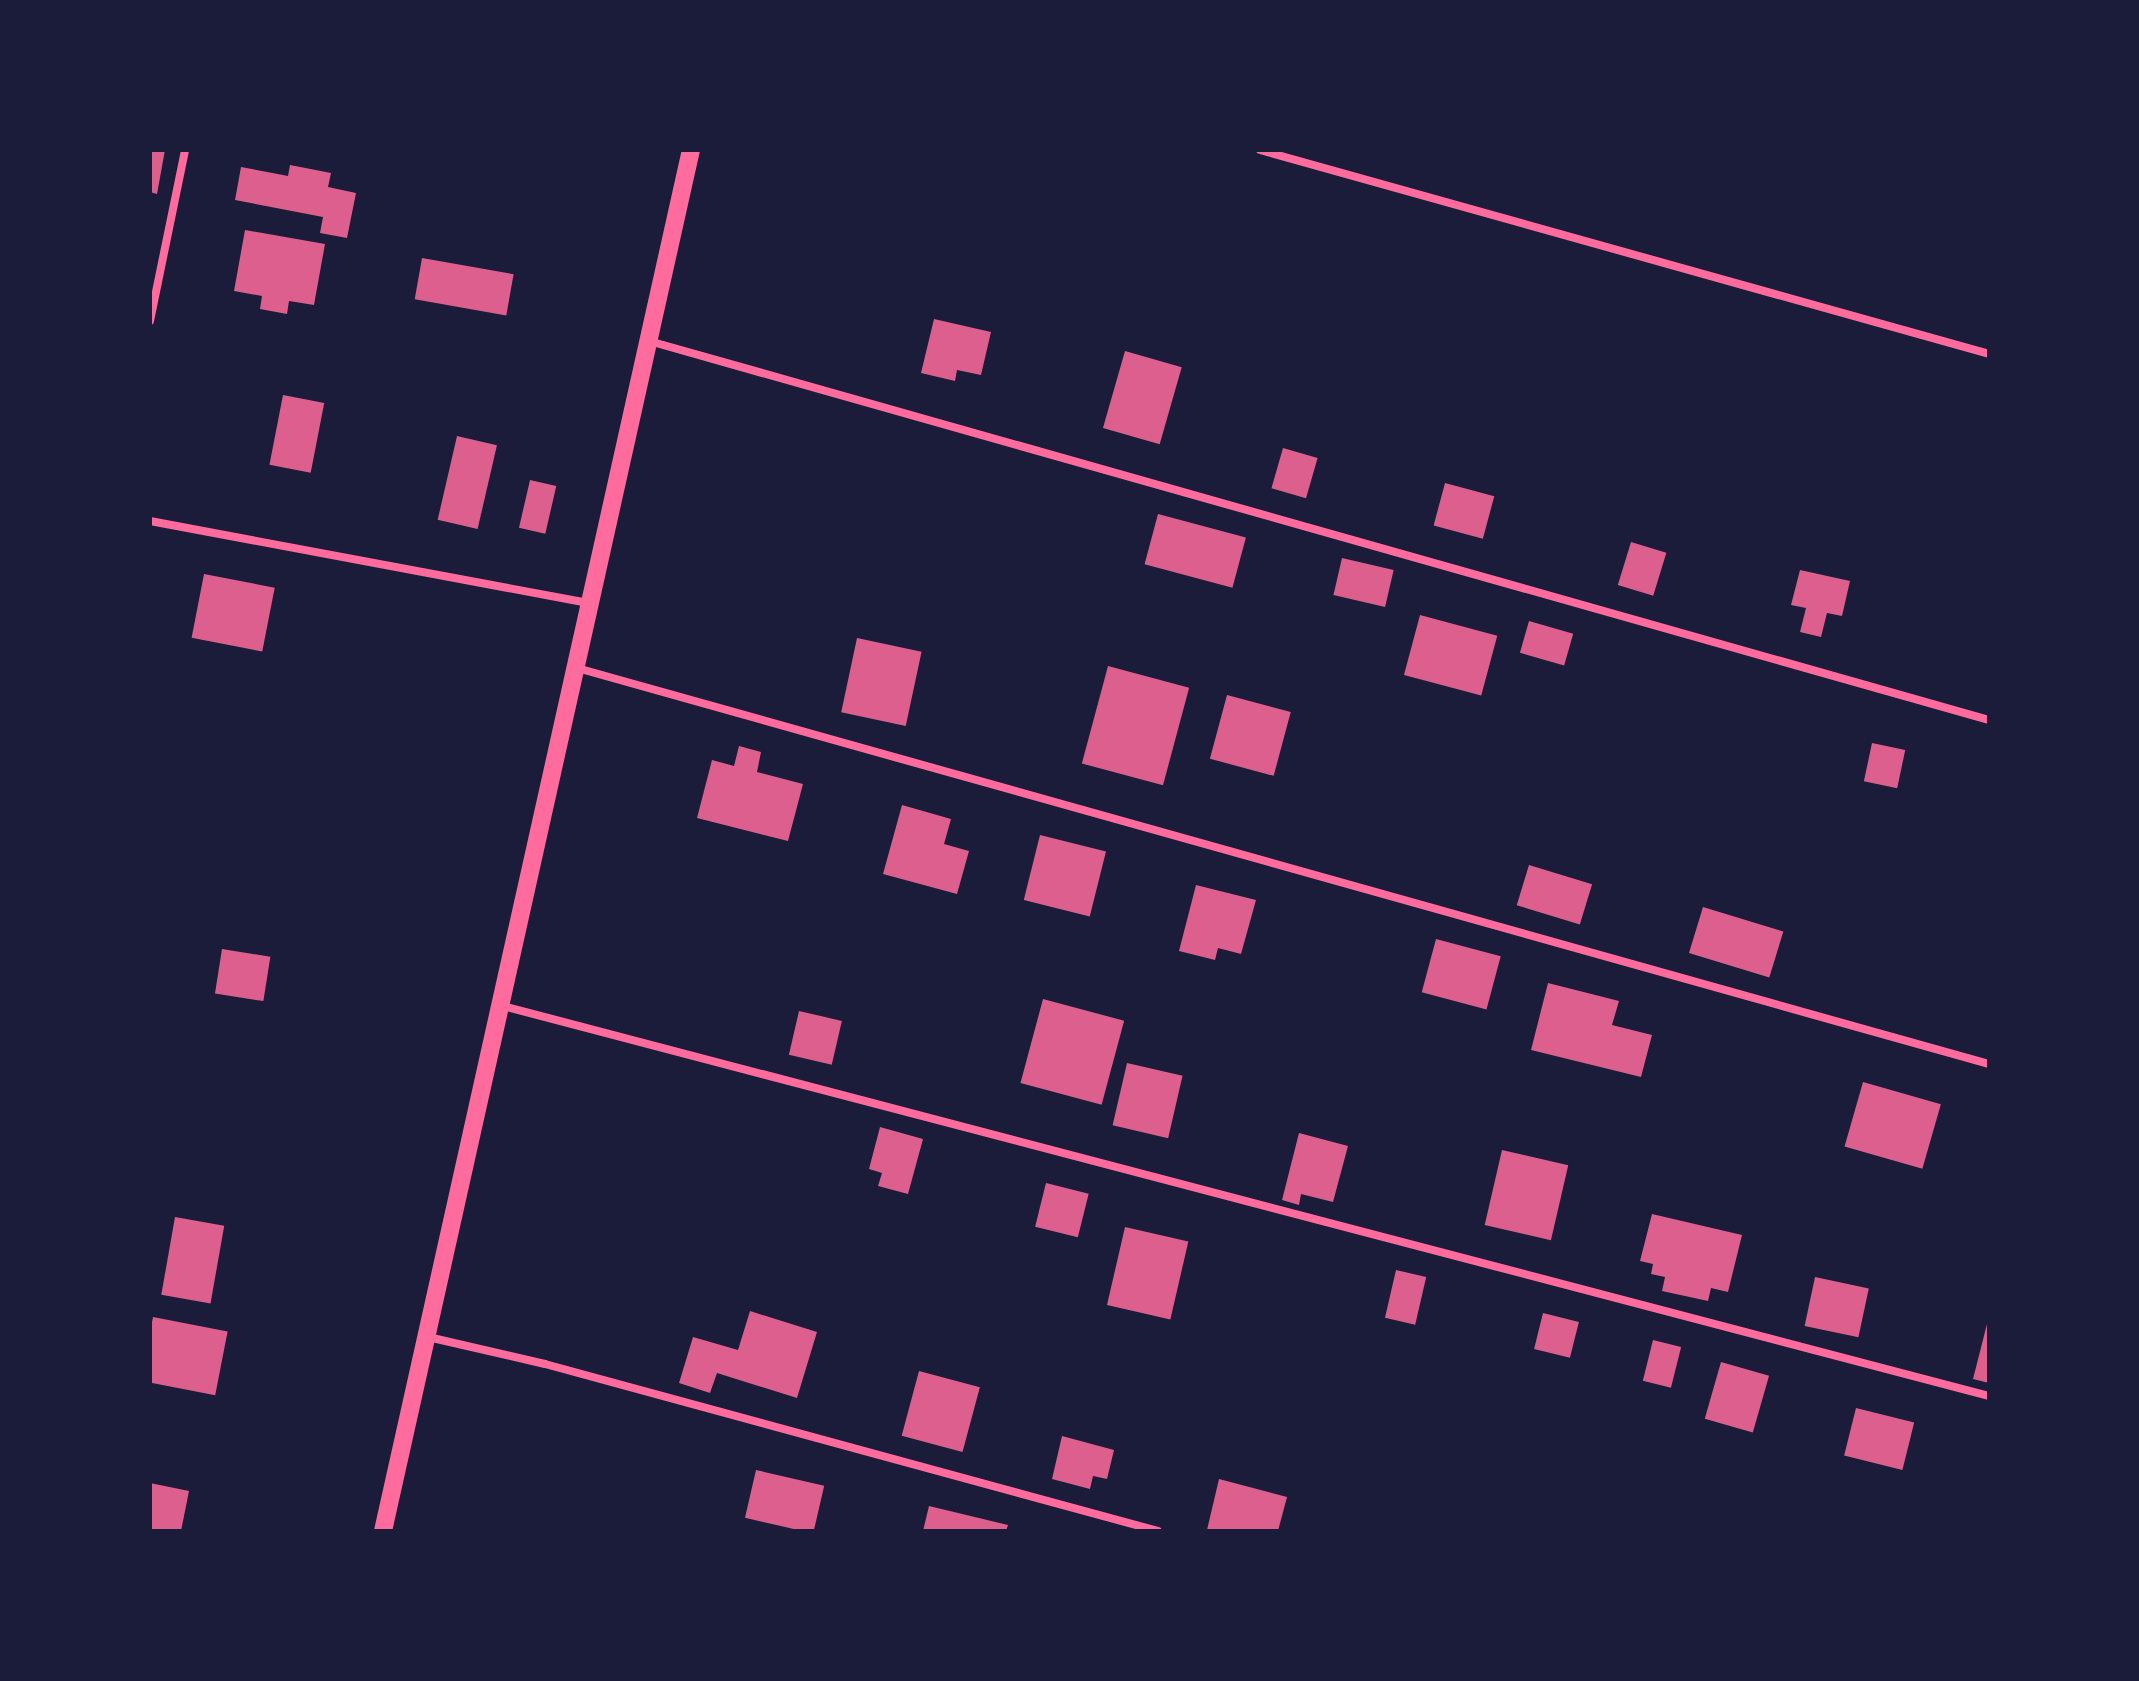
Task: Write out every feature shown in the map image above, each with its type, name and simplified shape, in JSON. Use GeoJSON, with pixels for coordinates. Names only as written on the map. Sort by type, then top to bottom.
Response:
{"type":"FeatureCollection","features":[{"type":"Feature","properties":{"kind":"street"},"geometry":{"type":"LineString","coordinates":[[383,1531],[690,150]]}},
{"type":"Feature","properties":{"kind":"lane"},"geometry":{"type":"LineString","coordinates":[[150,321],[185,150]]}},
{"type":"Feature","properties":{"kind":"lane"},"geometry":{"type":"LineString","coordinates":[[1260,150],[1989,354]]}},
{"type":"Feature","properties":{"kind":"lane"},"geometry":{"type":"LineString","coordinates":[[648,341],[1989,720]]}},
{"type":"Feature","properties":{"kind":"lane"},"geometry":{"type":"LineString","coordinates":[[150,520],[591,604]]}},
{"type":"Feature","properties":{"kind":"lane"},"geometry":{"type":"LineString","coordinates":[[576,668],[1989,1064]]}},
{"type":"Feature","properties":{"kind":"lane"},"geometry":{"type":"LineString","coordinates":[[499,1006],[1989,1396]]}},
{"type":"Feature","properties":{"kind":"lane"},"geometry":{"type":"LineString","coordinates":[[424,1336],[545,1364],[1158,1531]]}},
{"type":"Feature","properties":{"kind":"building"},"geometry":{"type":"Polygon","coordinates":[[[150,150],[165,150],[157,194],[150,192],[150,150]]]}},
{"type":"Feature","properties":{"kind":"building"},"geometry":{"type":"Polygon","coordinates":[[[290,165],[331,173],[328,187],[356,193],[347,238],[320,233],[323,217],[235,200],[241,167],[288,176],[290,165]]]}},
{"type":"Feature","properties":{"kind":"building"},"geometry":{"type":"Polygon","coordinates":[[[245,230],[325,244],[314,305],[289,301],[287,314],[260,309],[262,296],[234,291],[245,230]]]}},
{"type":"Feature","properties":{"kind":"building"},"geometry":{"type":"Polygon","coordinates":[[[422,258],[514,274],[506,316],[415,299],[422,258]]]}},
{"type":"Feature","properties":{"kind":"building"},"geometry":{"type":"Polygon","coordinates":[[[934,319],[991,332],[981,375],[957,370],[955,381],[921,373],[934,319]]]}},
{"type":"Feature","properties":{"kind":"building"},"geometry":{"type":"Polygon","coordinates":[[[1125,351],[1182,367],[1160,444],[1103,428],[1125,351]]]}},
{"type":"Feature","properties":{"kind":"building"},"geometry":{"type":"Polygon","coordinates":[[[283,395],[324,403],[311,473],[269,465],[283,395]]]}},
{"type":"Feature","properties":{"kind":"building"},"geometry":{"type":"Polygon","coordinates":[[[457,436],[497,445],[478,529],[438,520],[457,436]]]}},
{"type":"Feature","properties":{"kind":"building"},"geometry":{"type":"Polygon","coordinates":[[[1283,448],[1318,458],[1306,498],[1271,488],[1283,448]]]}},
{"type":"Feature","properties":{"kind":"building"},"geometry":{"type":"Polygon","coordinates":[[[530,480],[556,486],[545,534],[519,528],[530,480]]]}},
{"type":"Feature","properties":{"kind":"building"},"geometry":{"type":"Polygon","coordinates":[[[1445,483],[1494,496],[1483,539],[1434,526],[1445,483]]]}},
{"type":"Feature","properties":{"kind":"building"},"geometry":{"type":"Polygon","coordinates":[[[1158,514],[1246,538],[1232,588],[1145,564],[1158,514]]]}},
{"type":"Feature","properties":{"kind":"building"},"geometry":{"type":"Polygon","coordinates":[[[1631,542],[1666,553],[1653,596],[1618,585],[1631,542]]]}},
{"type":"Feature","properties":{"kind":"building"},"geometry":{"type":"Polygon","coordinates":[[[1342,558],[1394,570],[1385,607],[1333,595],[1342,558]]]}},
{"type":"Feature","properties":{"kind":"building"},"geometry":{"type":"Polygon","coordinates":[[[1800,570],[1850,581],[1842,616],[1827,613],[1821,637],[1800,632],[1806,608],[1791,605],[1800,570]]]}},
{"type":"Feature","properties":{"kind":"building"},"geometry":{"type":"Polygon","coordinates":[[[204,574],[275,588],[262,652],[192,638],[204,574]]]}},
{"type":"Feature","properties":{"kind":"building"},"geometry":{"type":"Polygon","coordinates":[[[1420,615],[1497,636],[1481,696],[1404,675],[1420,615]]]}},
{"type":"Feature","properties":{"kind":"building"},"geometry":{"type":"Polygon","coordinates":[[[1529,621],[1573,634],[1564,665],[1520,653],[1529,621]]]}},
{"type":"Feature","properties":{"kind":"building"},"geometry":{"type":"Polygon","coordinates":[[[857,638],[922,652],[906,726],[841,712],[857,638]]]}},
{"type":"Feature","properties":{"kind":"building"},"geometry":{"type":"Polygon","coordinates":[[[1108,666],[1189,688],[1163,785],[1082,764],[1108,666]]]}},
{"type":"Feature","properties":{"kind":"building"},"geometry":{"type":"Polygon","coordinates":[[[1227,695],[1291,712],[1274,776],[1210,759],[1227,695]]]}},
{"type":"Feature","properties":{"kind":"building"},"geometry":{"type":"Polygon","coordinates":[[[1872,743],[1905,750],[1897,788],[1864,781],[1872,743]]]}},
{"type":"Feature","properties":{"kind":"building"},"geometry":{"type":"Polygon","coordinates":[[[739,746],[761,752],[757,772],[803,784],[788,841],[697,818],[712,760],[734,766],[739,746]]]}},
{"type":"Feature","properties":{"kind":"building"},"geometry":{"type":"Polygon","coordinates":[[[902,805],[951,819],[944,844],[969,851],[957,894],[883,874],[902,805]]]}},
{"type":"Feature","properties":{"kind":"building"},"geometry":{"type":"Polygon","coordinates":[[[1040,835],[1106,851],[1090,916],[1024,900],[1040,835]]]}},
{"type":"Feature","properties":{"kind":"building"},"geometry":{"type":"Polygon","coordinates":[[[1529,865],[1592,884],[1580,924],[1517,905],[1529,865]]]}},
{"type":"Feature","properties":{"kind":"building"},"geometry":{"type":"Polygon","coordinates":[[[1196,885],[1256,900],[1241,954],[1218,948],[1215,960],[1179,951],[1196,885]]]}},
{"type":"Feature","properties":{"kind":"building"},"geometry":{"type":"Polygon","coordinates":[[[1703,907],[1783,932],[1769,977],[1689,953],[1703,907]]]}},
{"type":"Feature","properties":{"kind":"building"},"geometry":{"type":"Polygon","coordinates":[[[1436,939],[1501,956],[1486,1009],[1422,992],[1436,939]]]}},
{"type":"Feature","properties":{"kind":"building"},"geometry":{"type":"Polygon","coordinates":[[[222,949],[270,957],[263,1001],[215,993],[222,949]]]}},
{"type":"Feature","properties":{"kind":"building"},"geometry":{"type":"Polygon","coordinates":[[[1548,983],[1619,1001],[1612,1025],[1652,1035],[1641,1077],[1531,1050],[1548,983]]]}},
{"type":"Feature","properties":{"kind":"building"},"geometry":{"type":"Polygon","coordinates":[[[1043,999],[1124,1021],[1102,1105],[1020,1083],[1043,999]]]}},
{"type":"Feature","properties":{"kind":"building"},"geometry":{"type":"Polygon","coordinates":[[[799,1011],[842,1021],[832,1065],[789,1055],[799,1011]]]}},
{"type":"Feature","properties":{"kind":"building"},"geometry":{"type":"Polygon","coordinates":[[[1127,1063],[1183,1076],[1168,1138],[1113,1125],[1127,1063]]]}},
{"type":"Feature","properties":{"kind":"building"},"geometry":{"type":"Polygon","coordinates":[[[1863,1082],[1941,1104],[1922,1169],[1845,1146],[1863,1082]]]}},
{"type":"Feature","properties":{"kind":"building"},"geometry":{"type":"Polygon","coordinates":[[[880,1127],[923,1139],[908,1194],[878,1186],[882,1173],[869,1169],[880,1127]]]}},
{"type":"Feature","properties":{"kind":"building"},"geometry":{"type":"Polygon","coordinates":[[[1299,1133],[1348,1146],[1333,1202],[1301,1194],[1299,1205],[1282,1200],[1299,1133]]]}},
{"type":"Feature","properties":{"kind":"building"},"geometry":{"type":"Polygon","coordinates":[[[1502,1150],[1568,1165],[1551,1240],[1485,1225],[1502,1150]]]}},
{"type":"Feature","properties":{"kind":"building"},"geometry":{"type":"Polygon","coordinates":[[[1046,1183],[1089,1194],[1078,1237],[1035,1227],[1046,1183]]]}},
{"type":"Feature","properties":{"kind":"building"},"geometry":{"type":"Polygon","coordinates":[[[1652,1214],[1742,1235],[1728,1292],[1711,1288],[1708,1301],[1662,1291],[1665,1277],[1651,1274],[1653,1264],[1640,1261],[1652,1214]]]}},
{"type":"Feature","properties":{"kind":"building"},"geometry":{"type":"Polygon","coordinates":[[[175,1217],[224,1226],[211,1303],[161,1295],[175,1217]]]}},
{"type":"Feature","properties":{"kind":"building"},"geometry":{"type":"Polygon","coordinates":[[[1125,1227],[1188,1242],[1170,1320],[1107,1305],[1125,1227]]]}},
{"type":"Feature","properties":{"kind":"building"},"geometry":{"type":"Polygon","coordinates":[[[1396,1270],[1426,1277],[1415,1325],[1385,1318],[1396,1270]]]}},
{"type":"Feature","properties":{"kind":"building"},"geometry":{"type":"Polygon","coordinates":[[[1815,1277],[1869,1288],[1858,1337],[1805,1326],[1815,1277]]]}},
{"type":"Feature","properties":{"kind":"building"},"geometry":{"type":"Polygon","coordinates":[[[750,1311],[817,1332],[797,1398],[717,1373],[710,1393],[679,1383],[693,1337],[738,1350],[750,1311]]]}},
{"type":"Feature","properties":{"kind":"building"},"geometry":{"type":"Polygon","coordinates":[[[1543,1313],[1579,1322],[1570,1358],[1534,1349],[1543,1313]]]}},
{"type":"Feature","properties":{"kind":"building"},"geometry":{"type":"Polygon","coordinates":[[[153,1317],[228,1332],[215,1395],[150,1383],[153,1317]]]}},
{"type":"Feature","properties":{"kind":"building"},"geometry":{"type":"Polygon","coordinates":[[[1989,1320],[1989,1383],[1973,1379],[1989,1320]]]}},
{"type":"Feature","properties":{"kind":"building"},"geometry":{"type":"Polygon","coordinates":[[[1653,1340],[1681,1347],[1671,1388],[1643,1381],[1653,1340]]]}},
{"type":"Feature","properties":{"kind":"building"},"geometry":{"type":"Polygon","coordinates":[[[1721,1362],[1769,1376],[1753,1432],[1705,1419],[1721,1362]]]}},
{"type":"Feature","properties":{"kind":"building"},"geometry":{"type":"Polygon","coordinates":[[[919,1371],[980,1387],[963,1452],[902,1436],[919,1371]]]}},
{"type":"Feature","properties":{"kind":"building"},"geometry":{"type":"Polygon","coordinates":[[[1856,1408],[1914,1423],[1902,1470],[1844,1456],[1856,1408]]]}},
{"type":"Feature","properties":{"kind":"building"},"geometry":{"type":"Polygon","coordinates":[[[1062,1436],[1114,1450],[1107,1479],[1093,1476],[1090,1489],[1052,1479],[1062,1436]]]}},
{"type":"Feature","properties":{"kind":"building"},"geometry":{"type":"Polygon","coordinates":[[[756,1470],[824,1486],[814,1531],[745,1518],[756,1470]]]}},
{"type":"Feature","properties":{"kind":"building"},"geometry":{"type":"Polygon","coordinates":[[[1219,1479],[1287,1497],[1278,1531],[1207,1530],[1219,1479]]]}},
{"type":"Feature","properties":{"kind":"building"},"geometry":{"type":"Polygon","coordinates":[[[150,1483],[189,1491],[181,1531],[150,1531],[150,1483]]]}},
{"type":"Feature","properties":{"kind":"building"},"geometry":{"type":"Polygon","coordinates":[[[929,1506],[1008,1525],[1006,1531],[923,1531],[929,1506]]]}}]}
